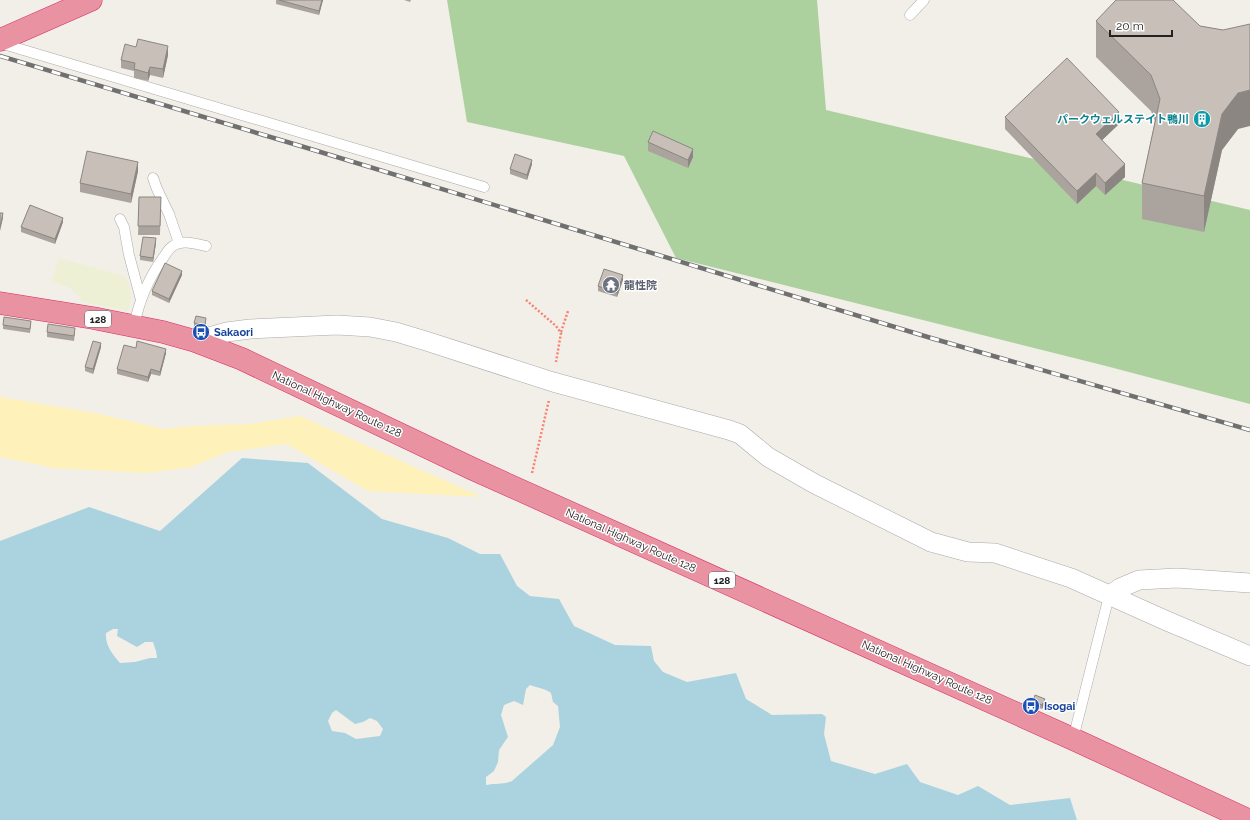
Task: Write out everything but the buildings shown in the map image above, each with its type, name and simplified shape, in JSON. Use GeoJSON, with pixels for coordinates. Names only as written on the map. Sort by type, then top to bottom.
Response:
{"type":"FeatureCollection","features":[{"type":"Feature","properties":{"kind":"highway"},"geometry":{"type":"LineString","coordinates":[[0,41],[91,0]]}},
{"type":"Feature","properties":{"kind":"highway","name":"National Highway Route 128"},"geometry":{"type":"LineString","coordinates":[[0,303],[79,315],[163,332],[195,341],[242,359],[458,462],[1073,738],[1248,820]]}},
{"type":"Feature","properties":{"kind":"street"},"geometry":{"type":"LineString","coordinates":[[195,341],[227,332],[250,329],[337,325],[370,327],[396,332],[553,382],[740,434],[768,457],[815,484],[931,542],[968,552],[994,553],[1002,555],[1071,578],[1109,596],[1250,656]]}},
{"type":"Feature","properties":{"kind":"street"},"geometry":{"type":"LineString","coordinates":[[1109,596],[1120,588],[1139,580],[1177,578],[1250,583]]}},
{"type":"Feature","properties":{"kind":"lane"},"geometry":{"type":"LineString","coordinates":[[910,15],[924,0]]}},
{"type":"Feature","properties":{"kind":"lane"},"geometry":{"type":"LineString","coordinates":[[0,41],[484,187]]}},
{"type":"Feature","properties":{"kind":"lane"},"geometry":{"type":"LineString","coordinates":[[153,178],[169,214],[179,243]]}},
{"type":"Feature","properties":{"kind":"lane"},"geometry":{"type":"LineString","coordinates":[[120,219],[124,227],[128,255],[141,300]]}},
{"type":"Feature","properties":{"kind":"lane"},"geometry":{"type":"LineString","coordinates":[[134,326],[141,300],[155,269],[172,246],[179,243],[191,242],[206,246]]}},
{"type":"Feature","properties":{"kind":"lane"},"geometry":{"type":"LineString","coordinates":[[1073,738],[1109,596]]}},
{"type":"Feature","properties":{"kind":"path"},"geometry":{"type":"LineString","coordinates":[[526,300],[556,326],[561,333]]}},
{"type":"Feature","properties":{"kind":"path"},"geometry":{"type":"LineString","coordinates":[[527,493],[542,437],[561,333],[568,311]]}},
{"type":"Feature","properties":{"kind":"green space"},"geometry":{"type":"Polygon","coordinates":[[[447,0],[817,0],[826,110],[1250,210],[1250,404],[1106,366],[676,258],[624,156],[467,122],[447,0]]]}},
{"type":"Feature","properties":{"kind":"green space"},"geometry":{"type":"Polygon","coordinates":[[[59,258],[124,276],[129,283],[131,300],[128,311],[82,302],[80,297],[69,287],[51,282],[59,258]]]}},
{"type":"Feature","properties":{"kind":"sand"},"geometry":{"type":"Polygon","coordinates":[[[0,397],[95,413],[164,429],[191,426],[250,424],[300,416],[482,497],[368,491],[287,444],[228,452],[191,467],[147,473],[55,468],[0,457],[0,397]]]}},
{"type":"Feature","properties":{"kind":"water"},"geometry":{"type":"Polygon","coordinates":[[[242,458],[308,463],[382,519],[448,538],[480,554],[500,554],[517,586],[530,596],[559,599],[574,626],[615,645],[651,646],[654,661],[663,672],[687,682],[736,673],[746,699],[772,715],[822,714],[826,717],[824,734],[831,761],[875,774],[907,764],[920,782],[958,795],[978,786],[1010,805],[1070,798],[1077,820],[0,820],[0,541],[89,507],[160,531],[242,458]],[[113,629],[106,633],[106,637],[112,653],[120,663],[157,658],[153,642],[145,642],[137,647],[117,636],[118,629],[113,629]],[[530,685],[526,689],[523,705],[514,701],[504,705],[501,715],[508,737],[499,750],[498,762],[494,771],[486,777],[486,785],[512,781],[553,745],[560,727],[558,706],[553,702],[551,693],[548,691],[530,685]],[[336,710],[332,713],[328,721],[332,731],[345,733],[356,739],[380,736],[383,729],[377,721],[370,718],[355,724],[336,710]]]}},
{"type":"Feature","properties":{"kind":"railway"},"geometry":{"type":"LineString","coordinates":[[0,56],[931,338],[1250,430]]}},
{"type":"Feature","properties":{"kind":"place","name":"パークウェルステイト鴨川"},"geometry":{"type":"Point","coordinates":[1202,119]}},
{"type":"Feature","properties":{"kind":"place","name":"龍性院"},"geometry":{"type":"Point","coordinates":[611,285]}},
{"type":"Feature","properties":{"kind":"place","name":"Sakaori"},"geometry":{"type":"Point","coordinates":[201,332]}},
{"type":"Feature","properties":{"kind":"place","name":"Isogai"},"geometry":{"type":"Point","coordinates":[1031,706]}}]}
